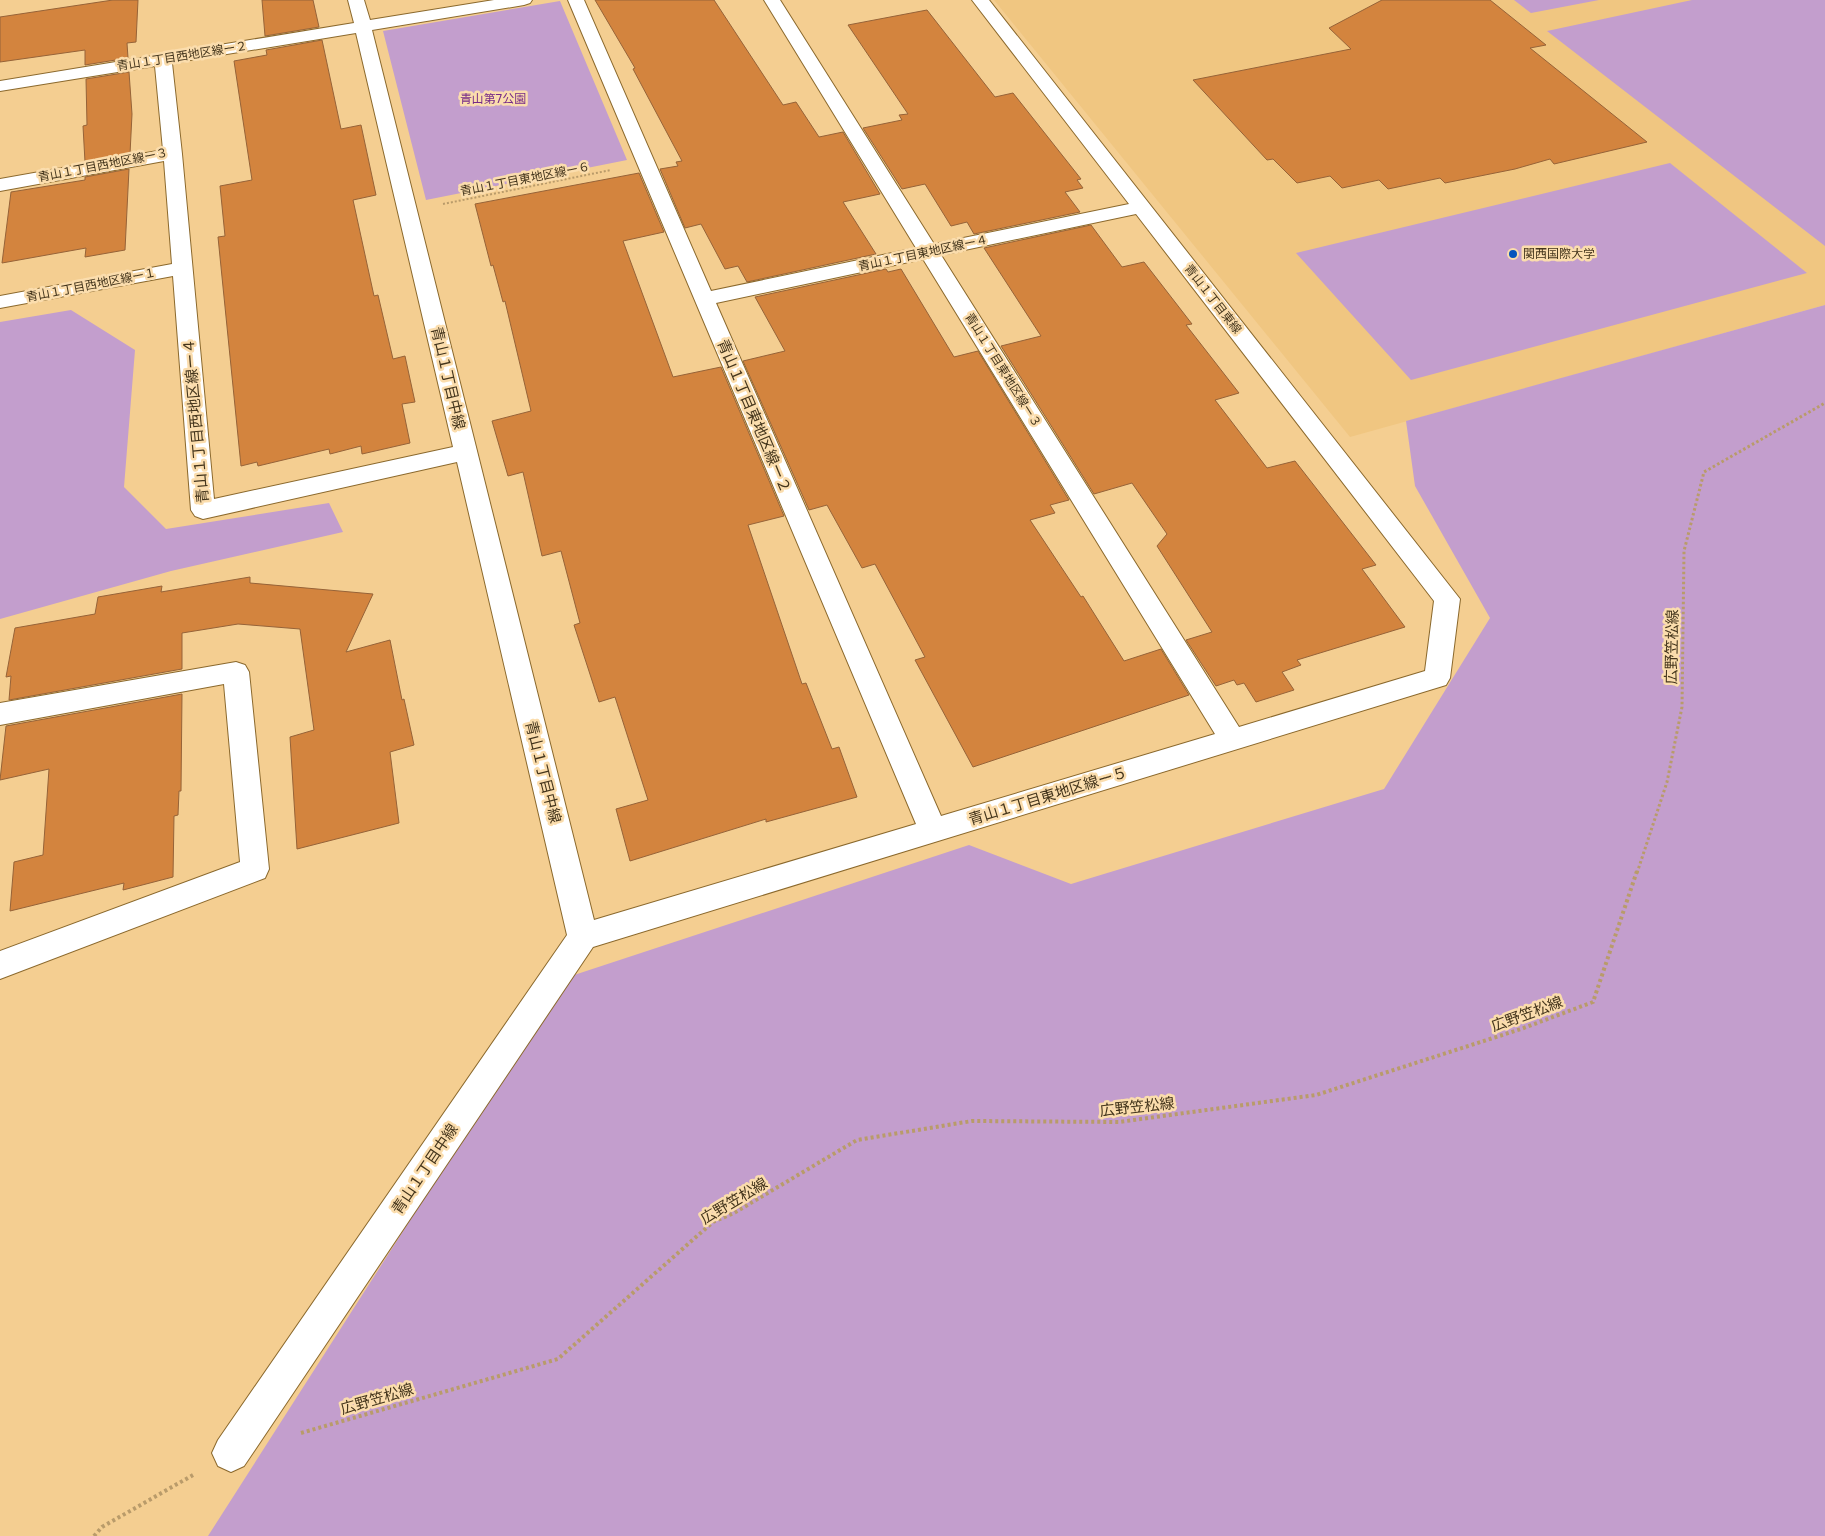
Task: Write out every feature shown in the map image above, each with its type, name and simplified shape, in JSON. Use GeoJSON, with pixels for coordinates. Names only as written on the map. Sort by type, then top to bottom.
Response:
{"type":"FeatureCollection","features":[{"type":"Feature","properties":{"kind":"street","name":"青山１丁目中線"},"geometry":{"type":"LineString","coordinates":[[231,1454],[583,937],[364,26],[356,0]]}},
{"type":"Feature","properties":{"kind":"street","name":"青山１丁目西地区線ー２"},"geometry":{"type":"LineString","coordinates":[[0,86],[524,0]]}},
{"type":"Feature","properties":{"kind":"street","name":"青山１丁目東地区線ー２"},"geometry":{"type":"LineString","coordinates":[[576,0],[933,831]]}},
{"type":"Feature","properties":{"kind":"street","name":"青山１丁目東地区線ー３"},"geometry":{"type":"LineString","coordinates":[[772,0],[1233,740]]}},
{"type":"Feature","properties":{"kind":"street","name":"青山１丁目東線"},"geometry":{"type":"LineString","coordinates":[[980,0],[1446,599]]}},
{"type":"Feature","properties":{"kind":"street","name":"青山１丁目西地区線ー３"},"geometry":{"type":"LineString","coordinates":[[0,185],[173,154],[164,59]]}},
{"type":"Feature","properties":{"kind":"street","name":"青山１丁目西地区線ー４"},"geometry":{"type":"LineString","coordinates":[[173,154],[202,510],[466,452]]}},
{"type":"Feature","properties":{"kind":"street","name":"青山１丁目東地区線ー４"},"geometry":{"type":"LineString","coordinates":[[704,299],[1142,207]]}},
{"type":"Feature","properties":{"kind":"street","name":"青山１丁目西地区線ー１"},"geometry":{"type":"LineString","coordinates":[[0,302],[183,268]]}},
{"type":"Feature","properties":{"kind":"street","name":"青山１丁目東地区線ー５"},"geometry":{"type":"LineString","coordinates":[[583,937],[1437,678],[1446,599]]}},
{"type":"Feature","properties":{"kind":"street"},"geometry":{"type":"LineString","coordinates":[[0,714],[236,672],[255,869],[0,965]]}},
{"type":"Feature","properties":{"kind":"path","name":"青山１丁目東地区線ー６"},"geometry":{"type":"LineString","coordinates":[[408,211],[646,163]]}},
{"type":"Feature","properties":{"kind":"path","name":"広野笠松線"},"geometry":{"type":"LineString","coordinates":[[296,1434],[558,1359],[713,1222],[734,1213],[857,1140],[972,1121],[1119,1122],[1316,1095],[1521,1029],[1593,1002],[1667,782],[1682,707],[1684,551],[1704,472],[1825,403]]}},
{"type":"Feature","properties":{"kind":"path"},"geometry":{"type":"LineString","coordinates":[[94,1536],[102,1527],[231,1454]]}},
{"type":"Feature","properties":{"kind":"shaded area","name":"関西国際大学"},"geometry":{"type":"Polygon","coordinates":[[[994,0],[1825,0],[1825,305],[1350,437],[994,0]]]}},
{"type":"Feature","properties":{"kind":"green space"},"geometry":{"type":"Polygon","coordinates":[[[1514,0],[1599,0],[1531,13],[1514,0]]]}},
{"type":"Feature","properties":{"kind":"green space"},"geometry":{"type":"Polygon","coordinates":[[[1692,0],[1825,0],[1825,246],[1547,31],[1692,0]]]}},
{"type":"Feature","properties":{"kind":"green space","name":"青山第7公園"},"geometry":{"type":"Polygon","coordinates":[[[560,1],[627,160],[426,200],[383,31],[560,1]]]}},
{"type":"Feature","properties":{"kind":"green space"},"geometry":{"type":"Polygon","coordinates":[[[1670,163],[1807,273],[1411,380],[1296,253],[1670,163]]]}},
{"type":"Feature","properties":{"kind":"green space"},"geometry":{"type":"Polygon","coordinates":[[[1825,305],[1825,1536],[208,1536],[565,978],[969,845],[1071,884],[1384,789],[1490,618],[1415,486],[1406,421],[1825,305]]]}},
{"type":"Feature","properties":{"kind":"green space"},"geometry":{"type":"Polygon","coordinates":[[[71,310],[135,350],[124,487],[166,529],[329,503],[343,532],[171,571],[0,619],[0,322],[71,310]]]}},
{"type":"Feature","properties":{"kind":"building"},"geometry":{"type":"Polygon","coordinates":[[[113,0],[138,0],[136,42],[127,43],[128,58],[85,65],[85,50],[0,62],[0,17],[113,0]]]}},
{"type":"Feature","properties":{"kind":"building"},"geometry":{"type":"Polygon","coordinates":[[[262,0],[313,0],[319,27],[265,36],[262,0]]]}},
{"type":"Feature","properties":{"kind":"building"},"geometry":{"type":"Polygon","coordinates":[[[595,0],[714,0],[783,105],[796,102],[819,137],[843,132],[880,194],[843,202],[876,254],[747,282],[738,266],[725,269],[701,224],[685,228],[660,169],[678,166],[676,162],[682,161],[633,69],[635,68],[595,0]]]}},
{"type":"Feature","properties":{"kind":"building"},"geometry":{"type":"Polygon","coordinates":[[[1382,0],[1490,0],[1546,45],[1530,48],[1647,142],[1554,164],[1550,159],[1515,169],[1445,183],[1440,178],[1388,189],[1379,180],[1342,188],[1330,176],[1297,183],[1273,159],[1267,160],[1193,80],[1351,49],[1329,28],[1382,0]]]}},
{"type":"Feature","properties":{"kind":"building"},"geometry":{"type":"Polygon","coordinates":[[[927,10],[995,97],[1013,93],[1081,179],[1077,180],[1083,188],[1065,192],[1080,212],[974,234],[967,222],[951,226],[925,184],[902,189],[863,128],[902,120],[899,115],[908,114],[848,25],[927,10]]]}},
{"type":"Feature","properties":{"kind":"building"},"geometry":{"type":"Polygon","coordinates":[[[322,40],[341,129],[361,125],[376,195],[353,200],[374,296],[378,295],[393,359],[405,356],[415,402],[402,404],[410,443],[362,454],[361,446],[330,454],[329,449],[258,466],[257,462],[241,466],[218,237],[225,236],[220,186],[252,180],[234,61],[267,55],[266,50],[322,40]]]}},
{"type":"Feature","properties":{"kind":"building"},"geometry":{"type":"Polygon","coordinates":[[[129,72],[132,114],[130,154],[85,162],[83,126],[87,125],[86,79],[129,72]]]}},
{"type":"Feature","properties":{"kind":"building"},"geometry":{"type":"Polygon","coordinates":[[[129,169],[125,250],[85,257],[86,248],[2,263],[11,192],[85,180],[85,177],[129,169]]]}},
{"type":"Feature","properties":{"kind":"building"},"geometry":{"type":"Polygon","coordinates":[[[639,173],[664,232],[623,241],[673,377],[721,367],[784,516],[748,525],[802,684],[806,683],[832,749],[839,747],[857,797],[766,822],[766,819],[630,861],[616,809],[648,800],[615,697],[599,702],[574,625],[580,623],[561,551],[542,556],[523,472],[508,476],[492,421],[531,411],[505,301],[503,302],[493,265],[491,266],[475,204],[639,173]]]}},
{"type":"Feature","properties":{"kind":"building"},"geometry":{"type":"Polygon","coordinates":[[[1091,225],[1122,267],[1144,262],[1192,324],[1186,325],[1239,393],[1215,400],[1267,468],[1295,461],[1376,565],[1362,569],[1405,627],[1297,660],[1301,665],[1282,672],[1294,690],[1256,702],[1244,683],[1237,685],[1234,680],[1216,686],[1186,640],[1212,632],[1157,546],[1167,534],[1132,483],[1094,494],[1001,346],[1041,336],[984,248],[1091,225]]]}},
{"type":"Feature","properties":{"kind":"building"},"geometry":{"type":"Polygon","coordinates":[[[886,269],[888,272],[901,269],[954,357],[978,351],[1069,500],[1050,505],[1055,513],[1030,520],[1081,597],[1083,596],[1124,661],[1161,649],[1189,695],[973,767],[915,660],[925,657],[875,564],[862,568],[827,505],[809,510],[743,361],[785,351],[755,297],[886,269]]]}},
{"type":"Feature","properties":{"kind":"building"},"geometry":{"type":"Polygon","coordinates":[[[250,577],[250,583],[373,594],[346,652],[390,640],[402,700],[404,699],[414,745],[390,752],[399,823],[297,849],[290,737],[314,730],[300,629],[238,624],[182,633],[182,669],[9,700],[11,676],[6,677],[15,628],[95,614],[98,597],[162,586],[161,592],[250,577]]]}},
{"type":"Feature","properties":{"kind":"building"},"geometry":{"type":"Polygon","coordinates":[[[182,694],[181,791],[179,791],[178,815],[174,816],[173,877],[123,890],[124,883],[10,911],[14,862],[43,855],[49,769],[0,780],[6,726],[182,694]]]}},
{"type":"Feature","properties":{"kind":"place","name":"関西国際大学"},"geometry":{"type":"Point","coordinates":[1513,254]}}]}
